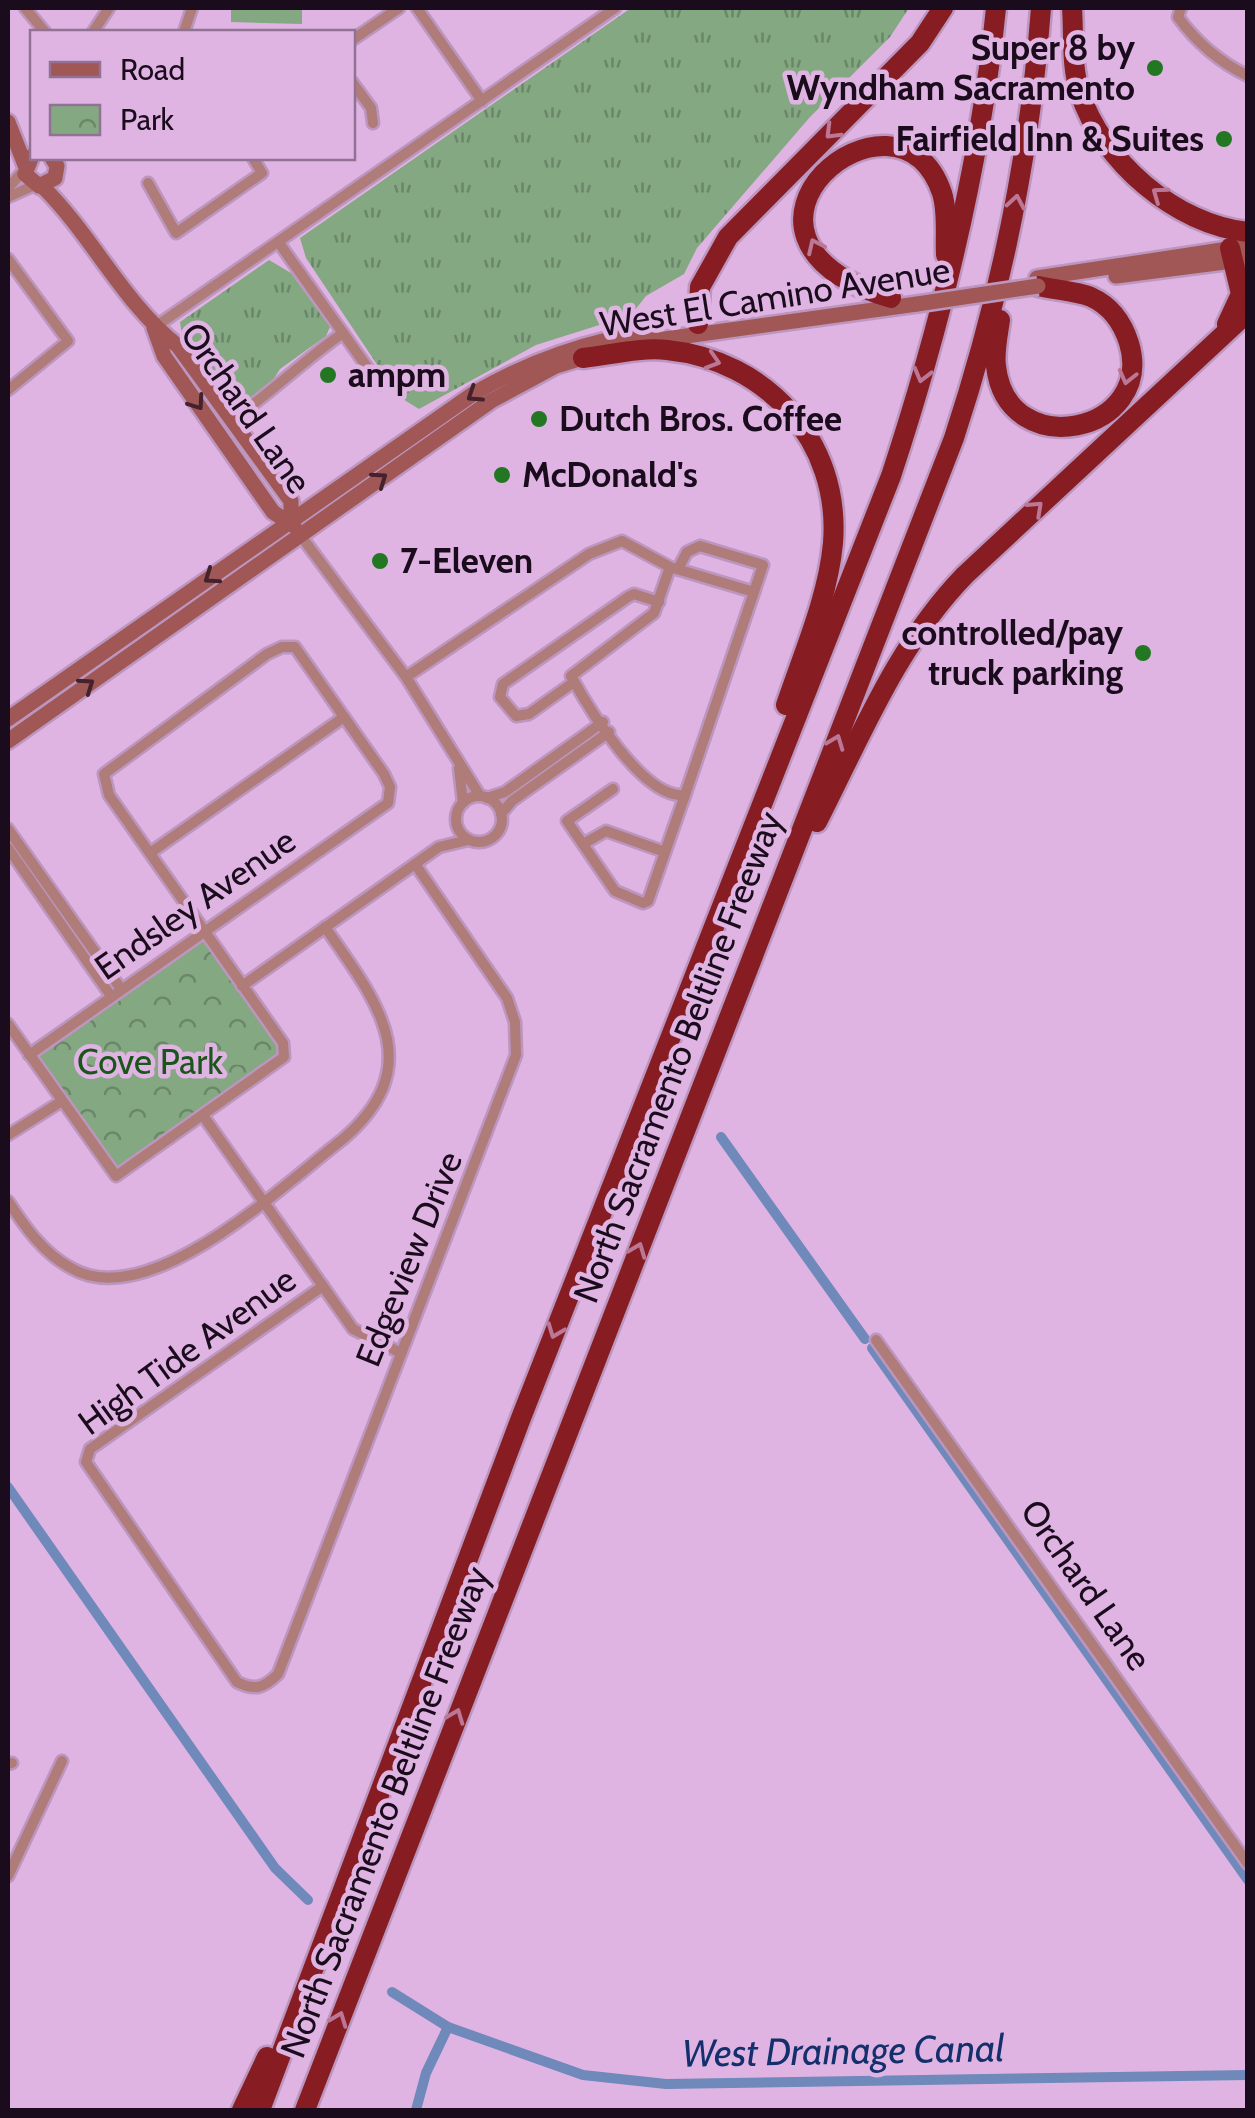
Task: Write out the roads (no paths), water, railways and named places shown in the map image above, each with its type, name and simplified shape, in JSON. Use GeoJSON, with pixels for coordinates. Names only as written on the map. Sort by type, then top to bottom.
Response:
{"type":"FeatureCollection","features":[{"type":"Feature","properties":{"kind":"highway"},"geometry":{"type":"LineString","coordinates":[[699,329],[700,288],[728,237],[920,43],[942,8]]}},
{"type":"Feature","properties":{"kind":"highway","name":"North Sacramento Beltline Freeway"},"geometry":{"type":"LineString","coordinates":[[260,2110],[520,1418],[891,476],[971,181],[996,8]]}},
{"type":"Feature","properties":{"kind":"highway","name":"North Sacramento Beltline Freeway"},"geometry":{"type":"LineString","coordinates":[[304,2110],[954,438],[1007,254],[1026,150],[1041,8]]}},
{"type":"Feature","properties":{"kind":"highway"},"geometry":{"type":"LineString","coordinates":[[1072,8],[1080,95],[1112,150],[1142,181],[1175,206],[1221,226],[1248,232]]}},
{"type":"Feature","properties":{"kind":"highway"},"geometry":{"type":"LineString","coordinates":[[891,298],[836,276],[822,262],[809,236],[805,211],[812,185],[827,166],[850,152],[876,147],[898,150],[931,172],[944,200],[946,280]]}},
{"type":"Feature","properties":{"kind":"highway"},"geometry":{"type":"LineString","coordinates":[[1181,372],[1232,315],[1241,294],[1240,253]]}},
{"type":"Feature","properties":{"kind":"highway"},"geometry":{"type":"LineString","coordinates":[[1007,254],[995,364],[1001,388],[1014,408],[1034,422],[1058,428],[1082,426],[1112,408],[1130,377],[1132,352],[1125,330],[1110,310],[1090,297],[1038,282]]}},
{"type":"Feature","properties":{"kind":"highway"},"geometry":{"type":"LineString","coordinates":[[762,931],[896,666],[932,612],[965,575],[1248,312]]}},
{"type":"Feature","properties":{"kind":"highway"},"geometry":{"type":"LineString","coordinates":[[583,358],[663,349],[748,374],[774,393],[803,427],[828,482],[834,520],[830,564],[732,876]]}},
{"type":"Feature","properties":{"kind":"highway"},"geometry":{"type":"LineString","coordinates":[[242,2110],[327,1934]]}},
{"type":"Feature","properties":{"kind":"main road"},"geometry":{"type":"LineString","coordinates":[[8,123],[30,144]]}},
{"type":"Feature","properties":{"kind":"main road"},"geometry":{"type":"LineString","coordinates":[[8,123],[28,163]]}},
{"type":"Feature","properties":{"kind":"main road","name":"Orchard Lane"},"geometry":{"type":"LineString","coordinates":[[28,163],[39,186],[78,222],[154,328],[164,356],[273,512],[291,522],[300,536]]}},
{"type":"Feature","properties":{"kind":"main road"},"geometry":{"type":"LineString","coordinates":[[39,186],[55,168]]}},
{"type":"Feature","properties":{"kind":"main road","name":"Orchard Lane"},"geometry":{"type":"LineString","coordinates":[[55,168],[78,222]]}},
{"type":"Feature","properties":{"kind":"main road","name":"West El Camino Avenue"},"geometry":{"type":"LineString","coordinates":[[8,719],[505,375],[606,338],[916,300],[1240,253]]}},
{"type":"Feature","properties":{"kind":"main road","name":"West El Camino Avenue"},"geometry":{"type":"LineString","coordinates":[[8,741],[524,382],[583,358],[699,329],[891,298],[916,300]]}},
{"type":"Feature","properties":{"kind":"main road","name":"Orchard Lane"},"geometry":{"type":"LineString","coordinates":[[154,328],[178,346],[291,501],[291,522]]}},
{"type":"Feature","properties":{"kind":"street"},"geometry":{"type":"LineString","coordinates":[[25,8],[42,30]]}},
{"type":"Feature","properties":{"kind":"street"},"geometry":{"type":"LineString","coordinates":[[93,30],[109,8]]}},
{"type":"Feature","properties":{"kind":"street"},"geometry":{"type":"LineString","coordinates":[[355,38],[399,8]]}},
{"type":"Feature","properties":{"kind":"street"},"geometry":{"type":"LineString","coordinates":[[417,8],[482,101]]}},
{"type":"Feature","properties":{"kind":"street"},"geometry":{"type":"LineString","coordinates":[[154,328],[615,8]]}},
{"type":"Feature","properties":{"kind":"street"},"geometry":{"type":"LineString","coordinates":[[1181,8],[1178,17],[1210,54],[1248,76]]}},
{"type":"Feature","properties":{"kind":"street"},"geometry":{"type":"LineString","coordinates":[[355,86],[371,108],[373,123]]}},
{"type":"Feature","properties":{"kind":"street"},"geometry":{"type":"LineString","coordinates":[[148,183],[176,233],[262,173],[254,160]]}},
{"type":"Feature","properties":{"kind":"street"},"geometry":{"type":"LineString","coordinates":[[8,188],[28,163]]}},
{"type":"Feature","properties":{"kind":"street"},"geometry":{"type":"LineString","coordinates":[[8,197],[39,186]]}},
{"type":"Feature","properties":{"kind":"street"},"geometry":{"type":"LineString","coordinates":[[279,242],[379,384]]}},
{"type":"Feature","properties":{"kind":"street"},"geometry":{"type":"LineString","coordinates":[[8,258],[68,341],[8,390]]}},
{"type":"Feature","properties":{"kind":"street"},"geometry":{"type":"LineString","coordinates":[[232,420],[266,396],[298,364],[343,333]]}},
{"type":"Feature","properties":{"kind":"street","name":"Orchard Lane"},"geometry":{"type":"LineString","coordinates":[[300,536],[406,678],[483,797]]}},
{"type":"Feature","properties":{"kind":"street"},"geometry":{"type":"LineString","coordinates":[[406,678],[589,554],[622,541],[674,568],[754,592]]}},
{"type":"Feature","properties":{"kind":"street"},"geometry":{"type":"LineString","coordinates":[[613,789],[567,821],[616,891],[643,903],[665,852],[685,795],[763,565],[700,546],[686,552],[674,568],[654,612],[572,672],[574,682],[645,782],[677,796],[685,795]]}},
{"type":"Feature","properties":{"kind":"street"},"geometry":{"type":"LineString","coordinates":[[574,682],[528,714],[516,716],[500,697],[503,684],[628,597],[634,594],[659,602]]}},
{"type":"Feature","properties":{"kind":"street"},"geometry":{"type":"LineString","coordinates":[[8,1024],[116,1176],[284,1057],[283,1043],[204,932],[150,854],[109,794],[104,774],[282,646],[296,647],[344,717],[150,854]]}},
{"type":"Feature","properties":{"kind":"street","name":"Endsley Avenue"},"geometry":{"type":"LineString","coordinates":[[30,1055],[391,797],[384,774],[344,717]]}},
{"type":"Feature","properties":{"kind":"street"},"geometry":{"type":"LineString","coordinates":[[242,986],[439,847],[456,822],[463,802],[505,792],[606,727]]}},
{"type":"Feature","properties":{"kind":"street"},"geometry":{"type":"LineString","coordinates":[[439,847],[490,840],[500,828],[501,814],[512,801],[606,727]]}},
{"type":"Feature","properties":{"kind":"street","name":"Orchard Lane"},"geometry":{"type":"LineString","coordinates":[[458,762],[463,802]]}},
{"type":"Feature","properties":{"kind":"street"},"geometry":{"type":"LineString","coordinates":[[483,797],[501,814]]}},
{"type":"Feature","properties":{"kind":"street"},"geometry":{"type":"LineString","coordinates":[[456,822],[468,840]]}},
{"type":"Feature","properties":{"kind":"street"},"geometry":{"type":"LineString","coordinates":[[8,829],[116,992]]}},
{"type":"Feature","properties":{"kind":"street"},"geometry":{"type":"LineString","coordinates":[[583,844],[606,830],[665,852]]}},
{"type":"Feature","properties":{"kind":"street"},"geometry":{"type":"LineString","coordinates":[[8,848],[116,992]]}},
{"type":"Feature","properties":{"kind":"street","name":"Edgeview Drive"},"geometry":{"type":"LineString","coordinates":[[266,1686],[278,1674],[504,1095],[517,1038],[506,998],[415,864]]}},
{"type":"Feature","properties":{"kind":"street"},"geometry":{"type":"LineString","coordinates":[[8,1202],[45,1250],[73,1270],[107,1280],[138,1277],[178,1260],[367,1118],[386,1084],[390,1046],[376,1001],[325,927]]}},
{"type":"Feature","properties":{"kind":"street"},"geometry":{"type":"LineString","coordinates":[[8,1136],[62,1101]]}},
{"type":"Feature","properties":{"kind":"street"},"geometry":{"type":"LineString","coordinates":[[204,1117],[353,1329],[401,1353]]}},
{"type":"Feature","properties":{"kind":"street","name":"High Tide Avenue"},"geometry":{"type":"LineString","coordinates":[[266,1686],[250,1688],[237,1682],[86,1462],[90,1450],[323,1286]]}},
{"type":"Feature","properties":{"kind":"street","name":"Orchard Lane"},"geometry":{"type":"LineString","coordinates":[[876,1340],[1248,1864]]}},
{"type":"Feature","properties":{"kind":"street"},"geometry":{"type":"LineString","coordinates":[[8,1876],[62,1761]]}},
{"type":"Feature","properties":{"kind":"waterway"},"geometry":{"type":"LineString","coordinates":[[721,1137],[865,1339]]}},
{"type":"Feature","properties":{"kind":"waterway"},"geometry":{"type":"LineString","coordinates":[[872,1348],[1248,1880]]}},
{"type":"Feature","properties":{"kind":"waterway"},"geometry":{"type":"LineString","coordinates":[[8,1487],[275,1868],[308,1900]]}},
{"type":"Feature","properties":{"kind":"waterway","name":"West Drainage Canal"},"geometry":{"type":"LineString","coordinates":[[392,1992],[448,2027],[583,2075],[666,2084],[1248,2075]]}},
{"type":"Feature","properties":{"kind":"waterway"},"geometry":{"type":"LineString","coordinates":[[416,2110],[426,2073],[448,2027]]}},
{"type":"Feature","properties":{"kind":"place","name":"Super 8 by Wyndham Sacramento"},"geometry":{"type":"Point","coordinates":[1155,68]}},
{"type":"Feature","properties":{"kind":"place","name":"Fairfield Inn & Suites"},"geometry":{"type":"Point","coordinates":[1224,139]}},
{"type":"Feature","properties":{"kind":"place","name":"ampm"},"geometry":{"type":"Point","coordinates":[328,375]}},
{"type":"Feature","properties":{"kind":"place","name":"Dutch Bros. Coffee"},"geometry":{"type":"Point","coordinates":[539,419]}},
{"type":"Feature","properties":{"kind":"place","name":"McDonald's"},"geometry":{"type":"Point","coordinates":[502,475]}},
{"type":"Feature","properties":{"kind":"place","name":"7-Eleven"},"geometry":{"type":"Point","coordinates":[380,561]}},
{"type":"Feature","properties":{"kind":"place","name":"controlled/pay truck parking"},"geometry":{"type":"Point","coordinates":[1143,653]}},
{"type":"Feature","properties":{"kind":"park label","name":"Cove Park"},"geometry":{"type":"Point","coordinates":[150,1062]}}]}
